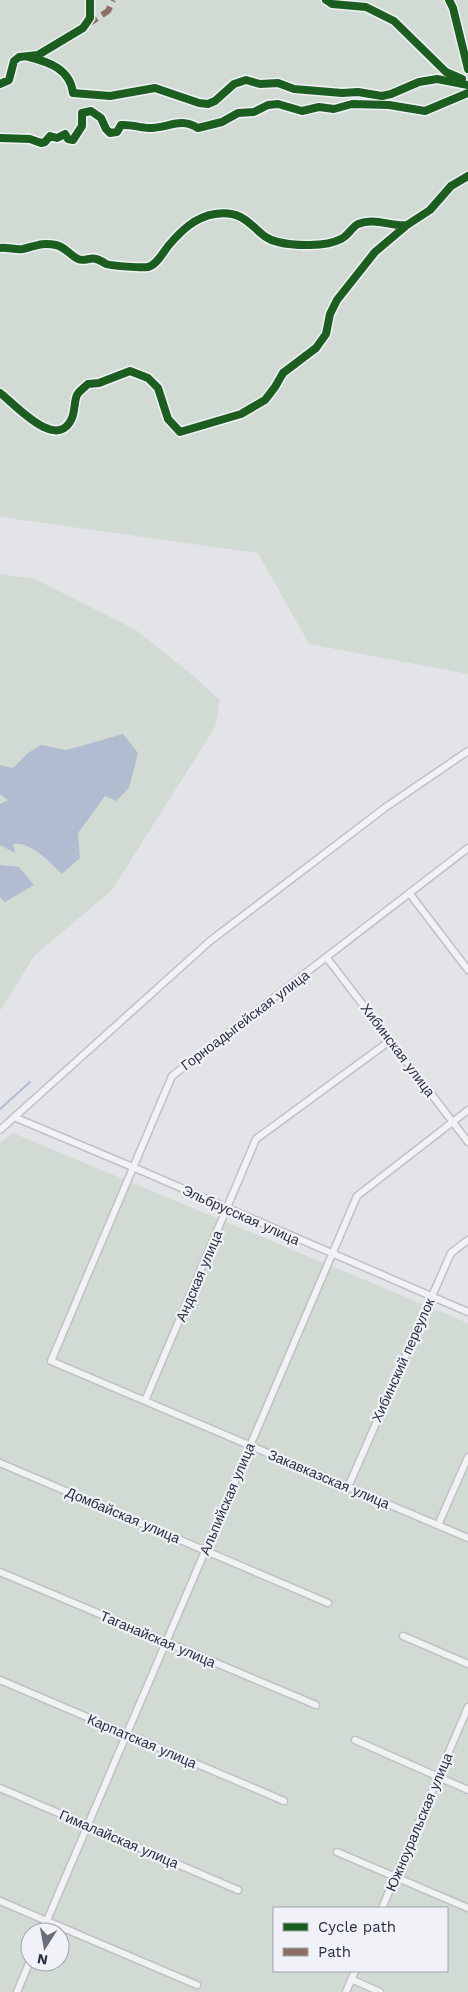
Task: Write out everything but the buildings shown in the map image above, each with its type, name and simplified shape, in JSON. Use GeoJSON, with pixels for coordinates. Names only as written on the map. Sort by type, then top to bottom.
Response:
{"type":"FeatureCollection","features":[{"type":"Feature","properties":{"kind":"street"},"geometry":{"type":"LineString","coordinates":[[0,1130],[210,941],[386,807],[468,751]]}},
{"type":"Feature","properties":{"kind":"street","name":"Горноадыгейская улица"},"geometry":{"type":"LineString","coordinates":[[51,1361],[135,1168],[172,1076],[468,848]]}},
{"type":"Feature","properties":{"kind":"street"},"geometry":{"type":"LineString","coordinates":[[410,894],[468,970]]}},
{"type":"Feature","properties":{"kind":"street","name":"Хибинская улица"},"geometry":{"type":"LineString","coordinates":[[327,958],[468,1142]]}},
{"type":"Feature","properties":{"kind":"street","name":"Андская улица"},"geometry":{"type":"LineString","coordinates":[[145,1401],[228,1209],[256,1139],[391,1040]]}},
{"type":"Feature","properties":{"kind":"street","name":"Альпийская улица"},"geometry":{"type":"LineString","coordinates":[[47,1921],[357,1196],[468,1110]]}},
{"type":"Feature","properties":{"kind":"street","name":"Эльбрусская улица"},"geometry":{"type":"LineString","coordinates":[[14,1117],[468,1312]]}},
{"type":"Feature","properties":{"kind":"street","name":"Хибинский переулок"},"geometry":{"type":"LineString","coordinates":[[348,1487],[451,1253],[468,1240]]}},
{"type":"Feature","properties":{"kind":"street","name":"Закавказская улица"},"geometry":{"type":"LineString","coordinates":[[51,1361],[468,1538]]}},
{"type":"Feature","properties":{"kind":"street"},"geometry":{"type":"LineString","coordinates":[[438,1526],[468,1457]]}},
{"type":"Feature","properties":{"kind":"street","name":"Домбайская улица"},"geometry":{"type":"LineString","coordinates":[[0,1463],[328,1603]]}},
{"type":"Feature","properties":{"kind":"street","name":"Таганайская улица"},"geometry":{"type":"LineString","coordinates":[[0,1572],[316,1705]]}},
{"type":"Feature","properties":{"kind":"street"},"geometry":{"type":"LineString","coordinates":[[403,1636],[468,1664]]}},
{"type":"Feature","properties":{"kind":"street","name":"Карпатская улица"},"geometry":{"type":"LineString","coordinates":[[0,1680],[284,1801]]}},
{"type":"Feature","properties":{"kind":"street","name":"Южноуральская улица"},"geometry":{"type":"LineString","coordinates":[[382,1907],[468,1707]]}},
{"type":"Feature","properties":{"kind":"street"},"geometry":{"type":"LineString","coordinates":[[354,1740],[468,1790]]}},
{"type":"Feature","properties":{"kind":"street","name":"Гималайская улица"},"geometry":{"type":"LineString","coordinates":[[0,1788],[238,1890]]}},
{"type":"Feature","properties":{"kind":"street"},"geometry":{"type":"LineString","coordinates":[[337,1852],[468,1908]]}},
{"type":"Feature","properties":{"kind":"street"},"geometry":{"type":"LineString","coordinates":[[0,1901],[197,1985]]}},
{"type":"Feature","properties":{"kind":"street"},"geometry":{"type":"LineString","coordinates":[[17,1992],[25,1972]]}},
{"type":"Feature","properties":{"kind":"street"},"geometry":{"type":"LineString","coordinates":[[346,1992],[354,1972]]}},
{"type":"Feature","properties":{"kind":"street"},"geometry":{"type":"LineString","coordinates":[[351,1979],[380,1992]]}},
{"type":"Feature","properties":{"kind":"shaded area"},"geometry":{"type":"Polygon","coordinates":[[[0,0],[468,0],[468,674],[309,644],[258,553],[0,517],[0,0]]]}},
{"type":"Feature","properties":{"kind":"shaded area"},"geometry":{"type":"Polygon","coordinates":[[[0,574],[35,579],[136,630],[190,673],[220,700],[215,727],[112,890],[35,955],[0,1011],[0,574]]]}},
{"type":"Feature","properties":{"kind":"shaded area"},"geometry":{"type":"Polygon","coordinates":[[[13,1133],[468,1323],[468,1992],[0,1992],[0,1143],[13,1133]]]}},
{"type":"Feature","properties":{"kind":"water"},"geometry":{"type":"Polygon","coordinates":[[[123,734],[138,753],[129,788],[116,801],[105,796],[78,833],[80,858],[62,874],[40,854],[27,846],[13,844],[15,853],[0,845],[0,804],[8,800],[0,794],[0,765],[13,768],[28,753],[41,745],[67,750],[123,734]]]}},
{"type":"Feature","properties":{"kind":"water"},"geometry":{"type":"Polygon","coordinates":[[[0,865],[19,867],[34,885],[5,902],[0,897],[0,865]]]}},
{"type":"Feature","properties":{"kind":"waterway"},"geometry":{"type":"LineString","coordinates":[[0,1109],[30,1082]]}},
{"type":"Feature","properties":{"kind":"marked path"},"geometry":{"type":"LineString","coordinates":[[87,25],[108,11],[113,0]]}},
{"type":"Feature","properties":{"kind":"cycle path"},"geometry":{"type":"LineString","coordinates":[[0,84],[9,80],[14,61],[19,57],[38,55],[83,28],[90,18],[90,0]]}},
{"type":"Feature","properties":{"kind":"cycle path"},"geometry":{"type":"LineString","coordinates":[[326,0],[332,4],[366,7],[394,21],[446,72],[462,79]]}},
{"type":"Feature","properties":{"kind":"cycle path"},"geometry":{"type":"LineString","coordinates":[[449,0],[453,8],[468,69]]}},
{"type":"Feature","properties":{"kind":"cycle path"},"geometry":{"type":"LineString","coordinates":[[29,57],[51,64],[63,72],[68,78],[73,93],[110,96],[155,88],[199,103],[208,104],[215,101],[234,84],[246,80],[260,84],[278,83],[294,89],[342,93],[358,92],[382,96],[419,82],[437,79],[468,85]]}},
{"type":"Feature","properties":{"kind":"cycle path"},"geometry":{"type":"LineString","coordinates":[[0,138],[30,139],[41,143],[45,142],[50,136],[57,138],[65,134],[68,139],[73,140],[82,126],[82,113],[91,111],[101,118],[110,133],[117,132],[121,125],[156,128],[186,123],[198,128],[222,122],[238,113],[254,112],[268,105],[278,104],[302,111],[319,107],[334,109],[352,104],[389,105],[425,111],[468,93]]}},
{"type":"Feature","properties":{"kind":"cycle path"},"geometry":{"type":"LineString","coordinates":[[0,393],[36,423],[57,430],[65,427],[72,418],[77,395],[88,384],[99,383],[130,371],[148,378],[158,388],[168,419],[180,432],[241,414],[265,400],[283,373],[316,348],[326,334],[330,314],[337,300],[375,252],[407,225],[430,210],[451,186],[468,176]]}},
{"type":"Feature","properties":{"kind":"cycle path"},"geometry":{"type":"LineString","coordinates":[[0,248],[23,249],[51,244],[62,247],[80,260],[94,259],[110,265],[148,267],[160,258],[189,225],[201,218],[215,214],[227,213],[237,215],[270,239],[301,245],[319,245],[335,242],[343,238],[356,225],[364,222],[407,225]]}}]}
